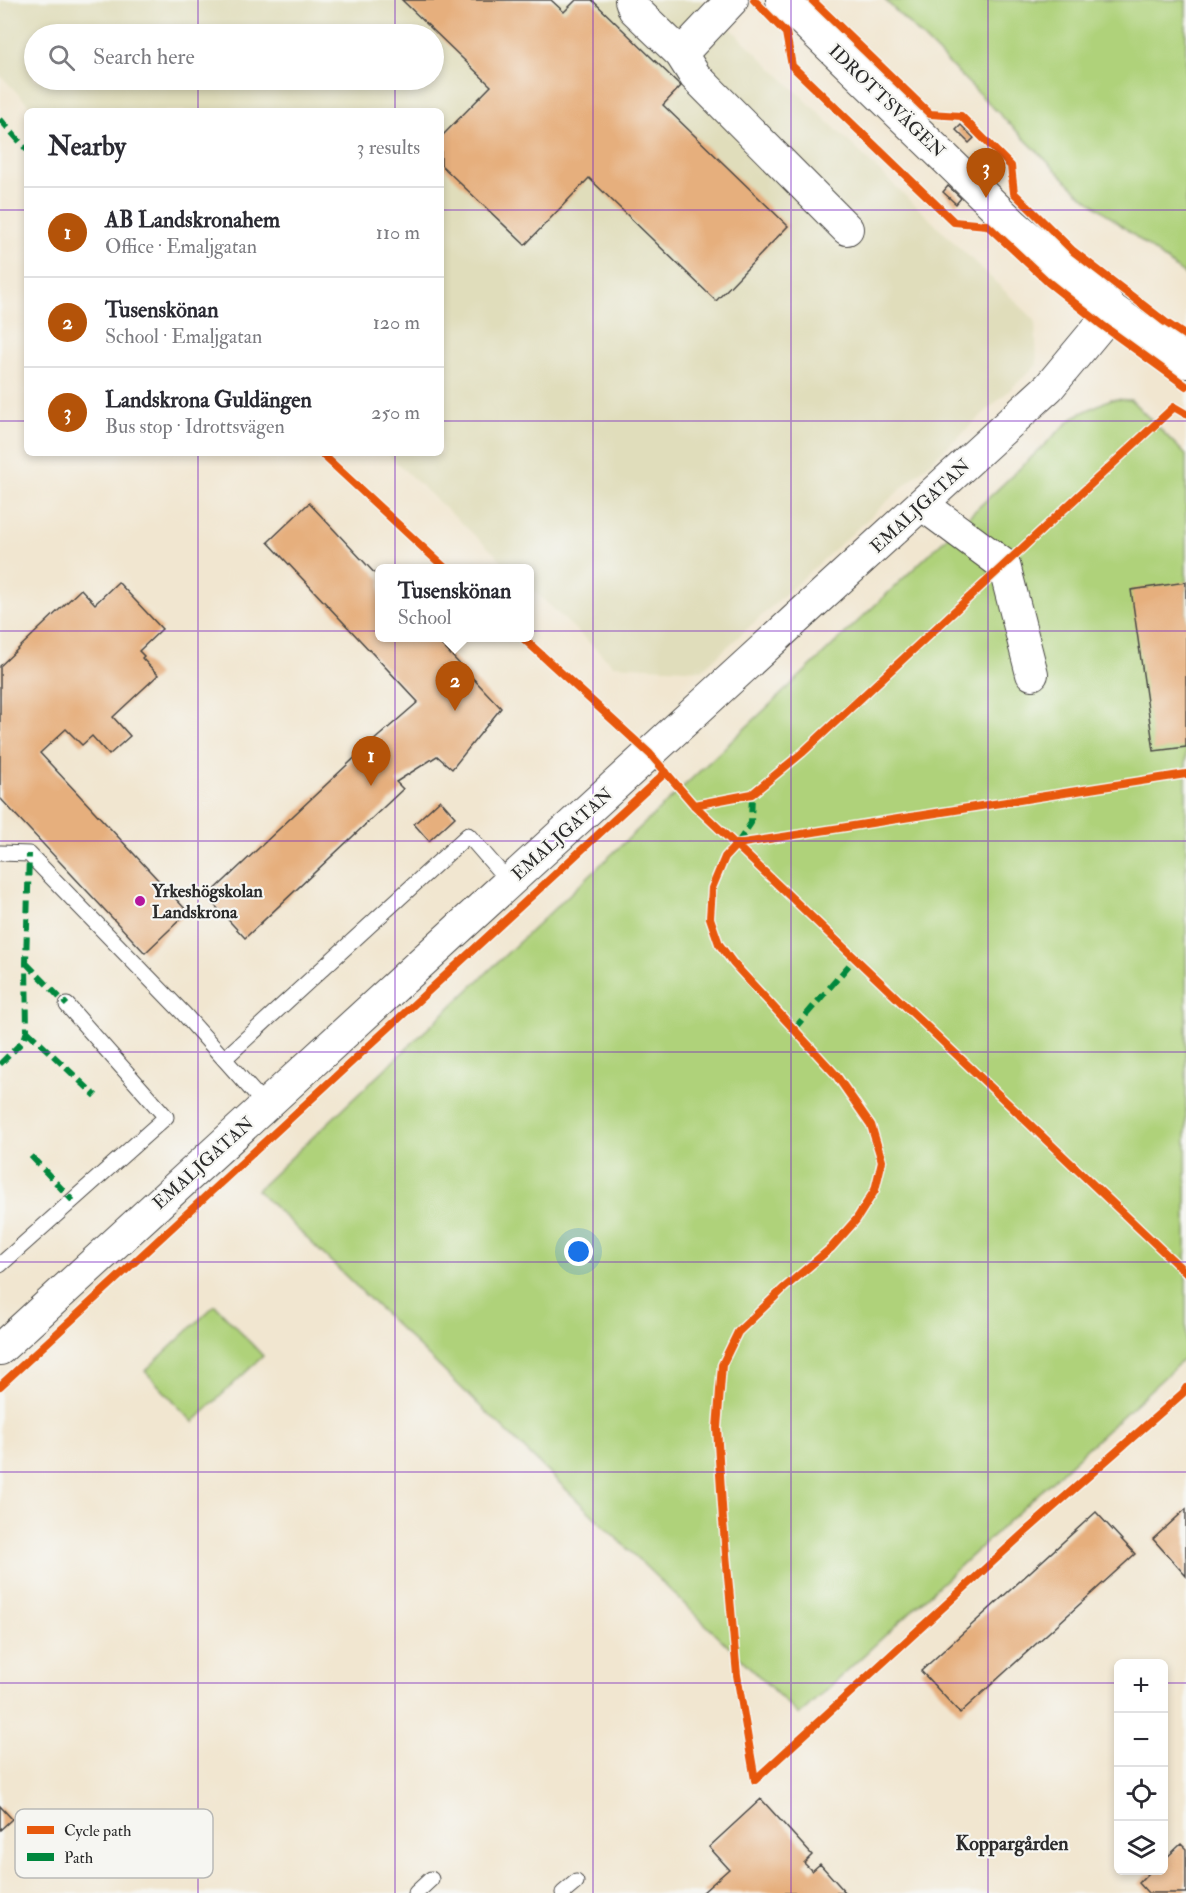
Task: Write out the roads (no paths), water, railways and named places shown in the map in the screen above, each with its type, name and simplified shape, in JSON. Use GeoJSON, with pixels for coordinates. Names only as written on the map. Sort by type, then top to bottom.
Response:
{"type":"FeatureCollection","features":[{"type":"Feature","properties":{"kind":"street"},"geometry":{"type":"LineString","coordinates":[[631,0],[634,9],[681,54],[695,76],[847,229]]}},
{"type":"Feature","properties":{"kind":"street"},"geometry":{"type":"LineString","coordinates":[[681,54],[732,0]]}},
{"type":"Feature","properties":{"kind":"street","name":"IDROTTSVÄGEN"},"geometry":{"type":"LineString","coordinates":[[782,0],[1015,226],[1113,310],[1186,362]]}},
{"type":"Feature","properties":{"kind":"street","name":"EMALJGATAN"},"geometry":{"type":"LineString","coordinates":[[0,1349],[923,505],[1049,387],[1113,310]]}},
{"type":"Feature","properties":{"kind":"street"},"geometry":{"type":"LineString","coordinates":[[923,505],[1004,565],[1032,674]]}},
{"type":"Feature","properties":{"kind":"lane"},"geometry":{"type":"LineString","coordinates":[[224,1059],[468,836],[509,882]]}},
{"type":"Feature","properties":{"kind":"lane"},"geometry":{"type":"LineString","coordinates":[[0,853],[29,854],[184,1014],[266,1106]]}},
{"type":"Feature","properties":{"kind":"lane"},"geometry":{"type":"LineString","coordinates":[[0,1265],[166,1117],[67,1005]]}},
{"type":"Feature","properties":{"kind":"lane"},"geometry":{"type":"LineString","coordinates":[[416,1893],[431,1879]]}},
{"type":"Feature","properties":{"kind":"lane"},"geometry":{"type":"LineString","coordinates":[[563,1893],[576,1882]]}},
{"type":"Feature","properties":{"kind":"place","name":"Landskrona Guldängen"},"geometry":{"type":"Point","coordinates":[986,198]}},
{"type":"Feature","properties":{"kind":"place","name":"Tusenskönan"},"geometry":{"type":"Point","coordinates":[455,711]}},
{"type":"Feature","properties":{"kind":"place","name":"AB Landskronahem"},"geometry":{"type":"Point","coordinates":[371,786]}},
{"type":"Feature","properties":{"kind":"place","name":"Yrkeshögskolan Landskrona"},"geometry":{"type":"Point","coordinates":[140,901]}},
{"type":"Feature","properties":{"kind":"district","name":"Koppargården"},"geometry":{"type":"Point","coordinates":[1012,1843]}}]}
